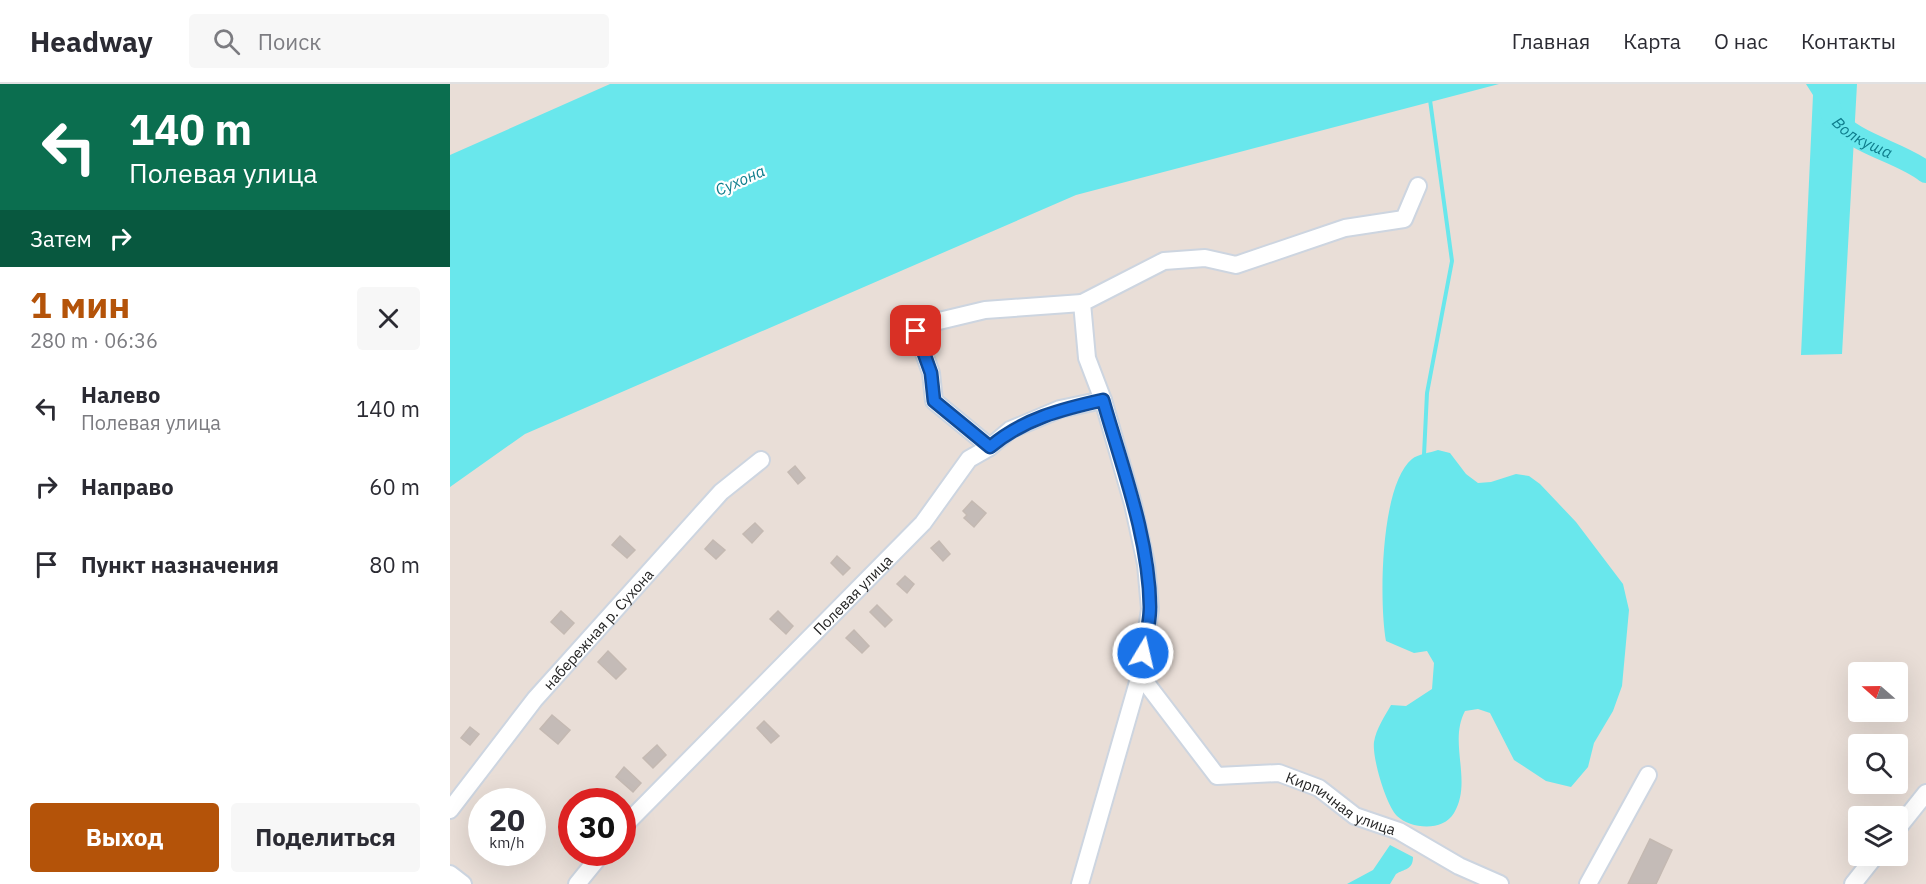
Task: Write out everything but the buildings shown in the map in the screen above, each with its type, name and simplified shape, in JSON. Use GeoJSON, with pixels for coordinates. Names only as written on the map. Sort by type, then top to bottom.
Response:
{"type":"FeatureCollection","features":[{"type":"Feature","properties":{"kind":"street"},"geometry":{"type":"LineString","coordinates":[[990,447],[934,401],[931,373],[909,333],[939,321],[986,310],[1082,303],[1164,261],[1205,258],[1236,265],[1345,228],[1404,219],[1418,186]]}},
{"type":"Feature","properties":{"kind":"street"},"geometry":{"type":"LineString","coordinates":[[1080,884],[1140,675],[1150,609],[1146,564],[1132,504],[1103,400],[1087,358],[1082,303]]}},
{"type":"Feature","properties":{"kind":"street","name":"Полевая улица"},"geometry":{"type":"LineString","coordinates":[[636,814],[923,523],[969,459],[990,447],[1010,430],[1060,409],[1103,400]]}},
{"type":"Feature","properties":{"kind":"street","name":"набережная р. Сухона"},"geometry":{"type":"LineString","coordinates":[[450,810],[535,699],[721,492],[761,460]]}},
{"type":"Feature","properties":{"kind":"street","name":"Кирпичная улица"},"geometry":{"type":"LineString","coordinates":[[1140,675],[1217,776],[1279,773],[1319,788],[1355,816],[1399,831],[1460,866],[1500,884]]}},
{"type":"Feature","properties":{"kind":"street"},"geometry":{"type":"LineString","coordinates":[[1588,884],[1648,775]]}},
{"type":"Feature","properties":{"kind":"street"},"geometry":{"type":"LineString","coordinates":[[1908,816],[1926,793]]}},
{"type":"Feature","properties":{"kind":"street"},"geometry":{"type":"LineString","coordinates":[[577,884],[592,866]]}},
{"type":"Feature","properties":{"kind":"street"},"geometry":{"type":"LineString","coordinates":[[1853,884],[1867,866]]}},
{"type":"Feature","properties":{"kind":"street"},"geometry":{"type":"LineString","coordinates":[[450,874],[463,884]]}},
{"type":"Feature","properties":{"kind":"water","name":"Сухона"},"geometry":{"type":"Polygon","coordinates":[[[610,84],[1499,84],[1076,195],[525,434],[450,487],[450,155],[610,84]]]}},
{"type":"Feature","properties":{"kind":"water"},"geometry":{"type":"Polygon","coordinates":[[[1806,84],[1857,84],[1842,354],[1801,355],[1813,95],[1806,84]]]}},
{"type":"Feature","properties":{"kind":"water"},"geometry":{"type":"Polygon","coordinates":[[[1438,450],[1450,453],[1466,474],[1478,483],[1491,482],[1516,474],[1529,476],[1540,484],[1576,522],[1623,584],[1629,610],[1622,686],[1613,711],[1594,743],[1588,767],[1571,787],[1546,781],[1514,760],[1490,713],[1478,709],[1465,711],[1460,723],[1459,736],[1461,788],[1459,801],[1449,819],[1435,826],[1418,826],[1397,816],[1388,802],[1377,770],[1374,742],[1391,705],[1406,706],[1432,689],[1434,663],[1427,651],[1414,653],[1386,641],[1383,600],[1384,545],[1393,493],[1401,473],[1415,457],[1438,450]]]}},
{"type":"Feature","properties":{"kind":"water"},"geometry":{"type":"Polygon","coordinates":[[[1390,845],[1413,857],[1410,867],[1396,874],[1390,884],[1347,884],[1373,870],[1390,845]]]}},
{"type":"Feature","properties":{"kind":"waterway","name":"Волкуша"},"geometry":{"type":"LineString","coordinates":[[1827,84],[1831,113],[1841,126],[1852,134],[1903,158],[1926,172]]}},
{"type":"Feature","properties":{"kind":"waterway"},"geometry":{"type":"LineString","coordinates":[[1424,455],[1427,393],[1452,261],[1430,100]]}},
{"type":"Feature","properties":{"kind":"route"},"geometry":{"type":"LineString","coordinates":[[916,331],[931,373],[934,401],[990,447],[1010,430],[1060,409],[1103,400],[1146,564],[1150,609],[1143,653]]}}]}
